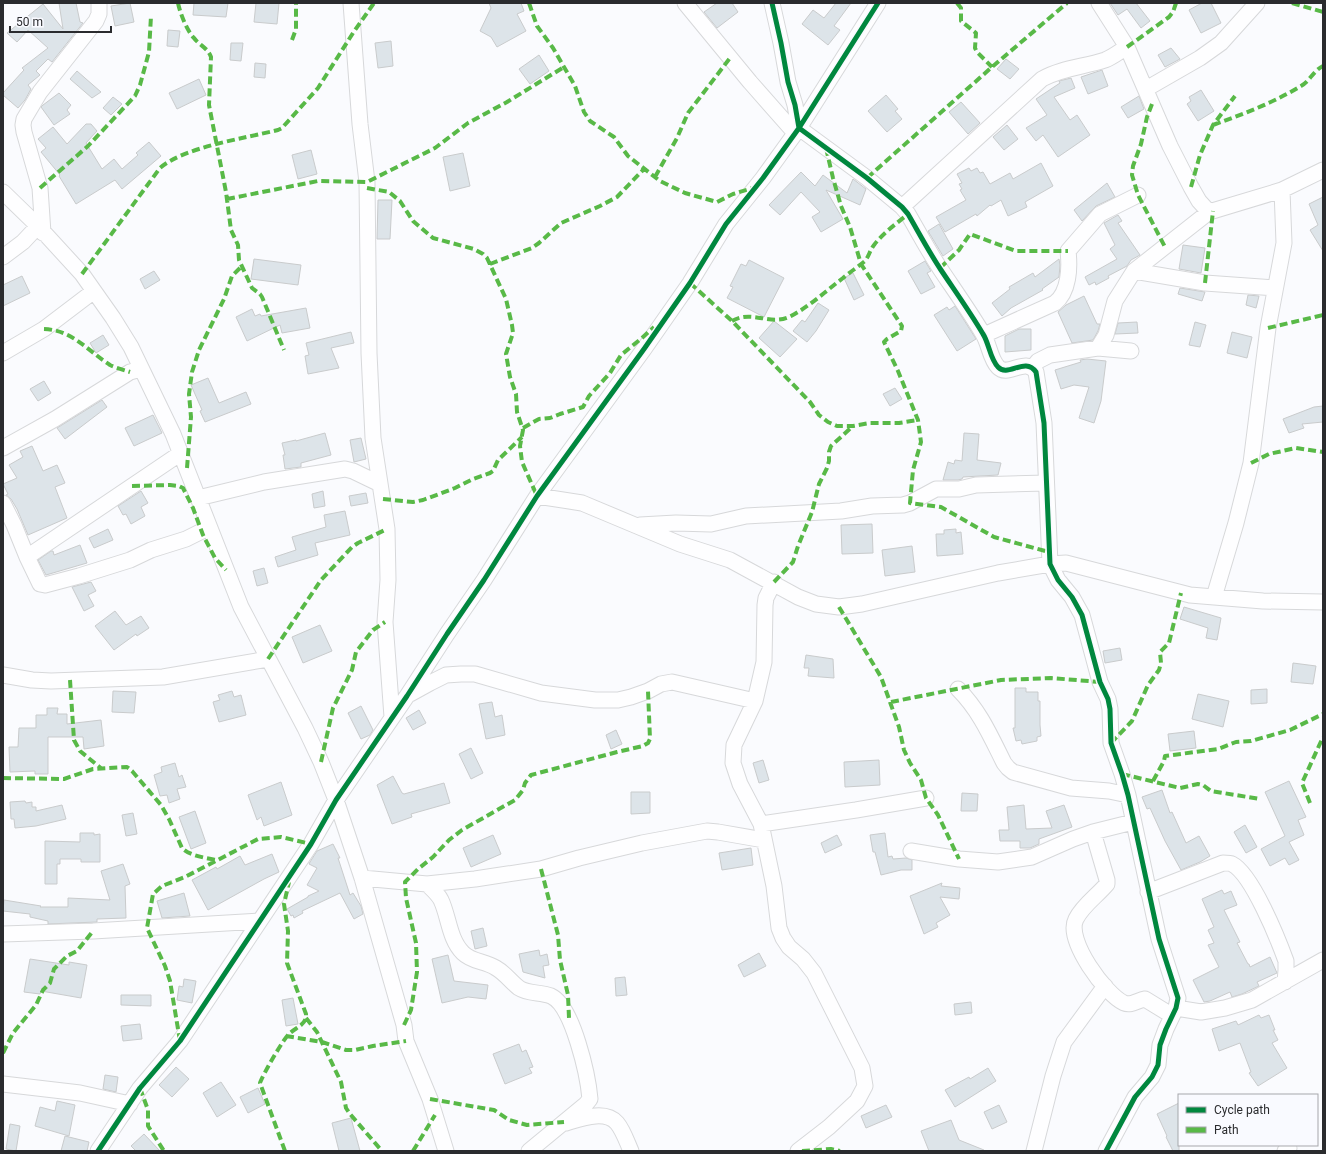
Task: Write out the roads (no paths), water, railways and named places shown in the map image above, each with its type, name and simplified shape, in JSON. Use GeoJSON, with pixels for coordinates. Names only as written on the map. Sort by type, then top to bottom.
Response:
{"type":"FeatureCollection","features":[{"type":"Feature","properties":{"kind":"street"},"geometry":{"type":"LineString","coordinates":[[40,229],[40,188],[24,132],[24,119],[40,92],[96,21],[99,14],[99,3]]}},
{"type":"Feature","properties":{"kind":"street"},"geometry":{"type":"LineString","coordinates":[[351,3],[360,124],[367,182],[368,353],[373,438],[387,530],[388,580],[385,622],[392,716]]}},
{"type":"Feature","properties":{"kind":"street"},"geometry":{"type":"LineString","coordinates":[[685,3],[750,82],[797,130],[867,178],[902,207],[908,214],[940,268],[984,335],[996,366],[1000,370],[1004,371],[1028,365],[1033,367],[1036,372],[1044,423],[1050,564],[1058,580],[1072,597],[1082,615],[1100,682],[1108,699],[1110,709],[1111,743],[1128,795],[1159,939],[1178,998],[1174,1012],[1160,1045],[1158,1066],[1152,1077],[1135,1097],[1106,1151]]}},
{"type":"Feature","properties":{"kind":"street"},"geometry":{"type":"LineString","coordinates":[[772,3],[788,82],[796,105],[797,130]]}},
{"type":"Feature","properties":{"kind":"street"},"geometry":{"type":"LineString","coordinates":[[98,1151],[140,1088],[180,1040],[311,844],[336,800],[484,580],[536,496],[644,350],[690,283],[726,224],[763,178],[797,130],[878,3]]}},
{"type":"Feature","properties":{"kind":"street"},"geometry":{"type":"LineString","coordinates":[[1099,3],[1127,47],[1170,146],[1199,201],[1209,212]]}},
{"type":"Feature","properties":{"kind":"street"},"geometry":{"type":"LineString","coordinates":[[1146,89],[1200,58],[1221,44],[1257,3]]}},
{"type":"Feature","properties":{"kind":"street"},"geometry":{"type":"LineString","coordinates":[[902,207],[1026,92],[1050,74],[1104,60],[1127,47]]}},
{"type":"Feature","properties":{"kind":"street"},"geometry":{"type":"LineString","coordinates":[[1098,348],[1106,335],[1115,301],[1134,271],[1209,212],[1282,190],[1323,170]]}},
{"type":"Feature","properties":{"kind":"street"},"geometry":{"type":"LineString","coordinates":[[1214,597],[1236,523],[1251,463],[1268,328],[1284,242],[1282,190]]}},
{"type":"Feature","properties":{"kind":"street"},"geometry":{"type":"LineString","coordinates":[[3,192],[82,274],[113,318],[131,347],[173,434],[241,607],[308,735],[321,762],[336,800],[362,878],[404,1025],[406,1041],[430,1099],[446,1151]]}},
{"type":"Feature","properties":{"kind":"street"},"geometry":{"type":"LineString","coordinates":[[984,335],[1061,299],[1070,266],[1068,251],[1100,214],[1138,195]]}},
{"type":"Feature","properties":{"kind":"street"},"geometry":{"type":"LineString","coordinates":[[3,257],[40,229]]}},
{"type":"Feature","properties":{"kind":"street"},"geometry":{"type":"LineString","coordinates":[[1134,271],[1205,283],[1275,288]]}},
{"type":"Feature","properties":{"kind":"street"},"geometry":{"type":"LineString","coordinates":[[3,353],[44,329],[94,291]]}},
{"type":"Feature","properties":{"kind":"street"},"geometry":{"type":"LineString","coordinates":[[1033,367],[1038,361],[1050,355],[1098,348],[1131,351]]}},
{"type":"Feature","properties":{"kind":"street"},"geometry":{"type":"LineString","coordinates":[[3,448],[55,419],[130,372],[141,368]]}},
{"type":"Feature","properties":{"kind":"street"},"geometry":{"type":"LineString","coordinates":[[27,557],[181,453]]}},
{"type":"Feature","properties":{"kind":"street"},"geometry":{"type":"LineString","coordinates":[[198,498],[264,482],[344,469],[353,471],[380,484]]}},
{"type":"Feature","properties":{"kind":"street"},"geometry":{"type":"LineString","coordinates":[[637,525],[676,523],[711,524],[746,516],[841,511],[872,506],[903,505],[910,503],[936,489],[958,489],[976,485],[1046,484]]}},
{"type":"Feature","properties":{"kind":"street"},"geometry":{"type":"LineString","coordinates":[[536,496],[582,503],[680,544],[730,560],[774,582],[798,597],[816,604],[839,607],[862,604],[998,573],[1050,564],[1066,563],[1190,595],[1263,602],[1323,602]]}},
{"type":"Feature","properties":{"kind":"street"},"geometry":{"type":"LineString","coordinates":[[3,503],[38,581],[40,584],[45,585],[130,560],[150,550],[186,539],[202,531]]}},
{"type":"Feature","properties":{"kind":"street"},"geometry":{"type":"LineString","coordinates":[[774,582],[766,598],[765,605],[764,662],[755,701],[734,745],[733,763],[740,784],[761,824],[774,886],[779,928],[783,938],[789,947],[803,959],[814,973],[862,1068],[865,1086],[857,1101],[829,1128],[798,1151]]}},
{"type":"Feature","properties":{"kind":"street"},"geometry":{"type":"LineString","coordinates":[[3,675],[32,680],[51,681],[163,677],[268,659]]}},
{"type":"Feature","properties":{"kind":"street"},"geometry":{"type":"LineString","coordinates":[[407,696],[430,682],[446,676],[475,674],[542,693],[595,700],[618,700],[631,697],[648,691],[661,684],[672,682],[755,701]]}},
{"type":"Feature","properties":{"kind":"street"},"geometry":{"type":"LineString","coordinates":[[958,689],[968,699],[982,718],[1004,763],[1013,772],[1071,788],[1109,791],[1128,795]]}},
{"type":"Feature","properties":{"kind":"street"},"geometry":{"type":"LineString","coordinates":[[761,824],[926,798]]}},
{"type":"Feature","properties":{"kind":"street"},"geometry":{"type":"LineString","coordinates":[[911,851],[959,859],[998,862],[1032,857],[1093,832],[1133,822]]}},
{"type":"Feature","properties":{"kind":"street"},"geometry":{"type":"LineString","coordinates":[[362,878],[427,884],[475,879],[541,869],[642,843],[707,831],[764,840]]}},
{"type":"Feature","properties":{"kind":"street"},"geometry":{"type":"LineString","coordinates":[[1093,832],[1107,884],[1084,908],[1075,920],[1074,933],[1077,946],[1084,959],[1104,986],[1126,1004],[1145,999],[1174,1012],[1201,1012],[1225,1008],[1252,1000],[1323,960]]}},
{"type":"Feature","properties":{"kind":"street"},"geometry":{"type":"LineString","coordinates":[[1148,892],[1223,863],[1231,863],[1238,868],[1262,902],[1286,961],[1285,982]]}},
{"type":"Feature","properties":{"kind":"street"},"geometry":{"type":"LineString","coordinates":[[427,884],[436,892],[441,900],[452,936],[461,951],[468,958],[492,966],[502,972],[520,988],[551,996],[558,1001],[569,1018],[579,1046],[590,1099],[586,1104],[529,1151]]}},
{"type":"Feature","properties":{"kind":"street"},"geometry":{"type":"LineString","coordinates":[[3,934],[93,931],[259,920]]}},
{"type":"Feature","properties":{"kind":"street"},"geometry":{"type":"LineString","coordinates":[[1034,1151],[1053,1076],[1064,1042],[1104,986]]}},
{"type":"Feature","properties":{"kind":"street"},"geometry":{"type":"LineString","coordinates":[[3,1084],[80,1093],[130,1104]]}},
{"type":"Feature","properties":{"kind":"street"},"geometry":{"type":"LineString","coordinates":[[560,1125],[589,1117],[601,1116],[610,1118],[617,1123],[631,1151]]}}]}
